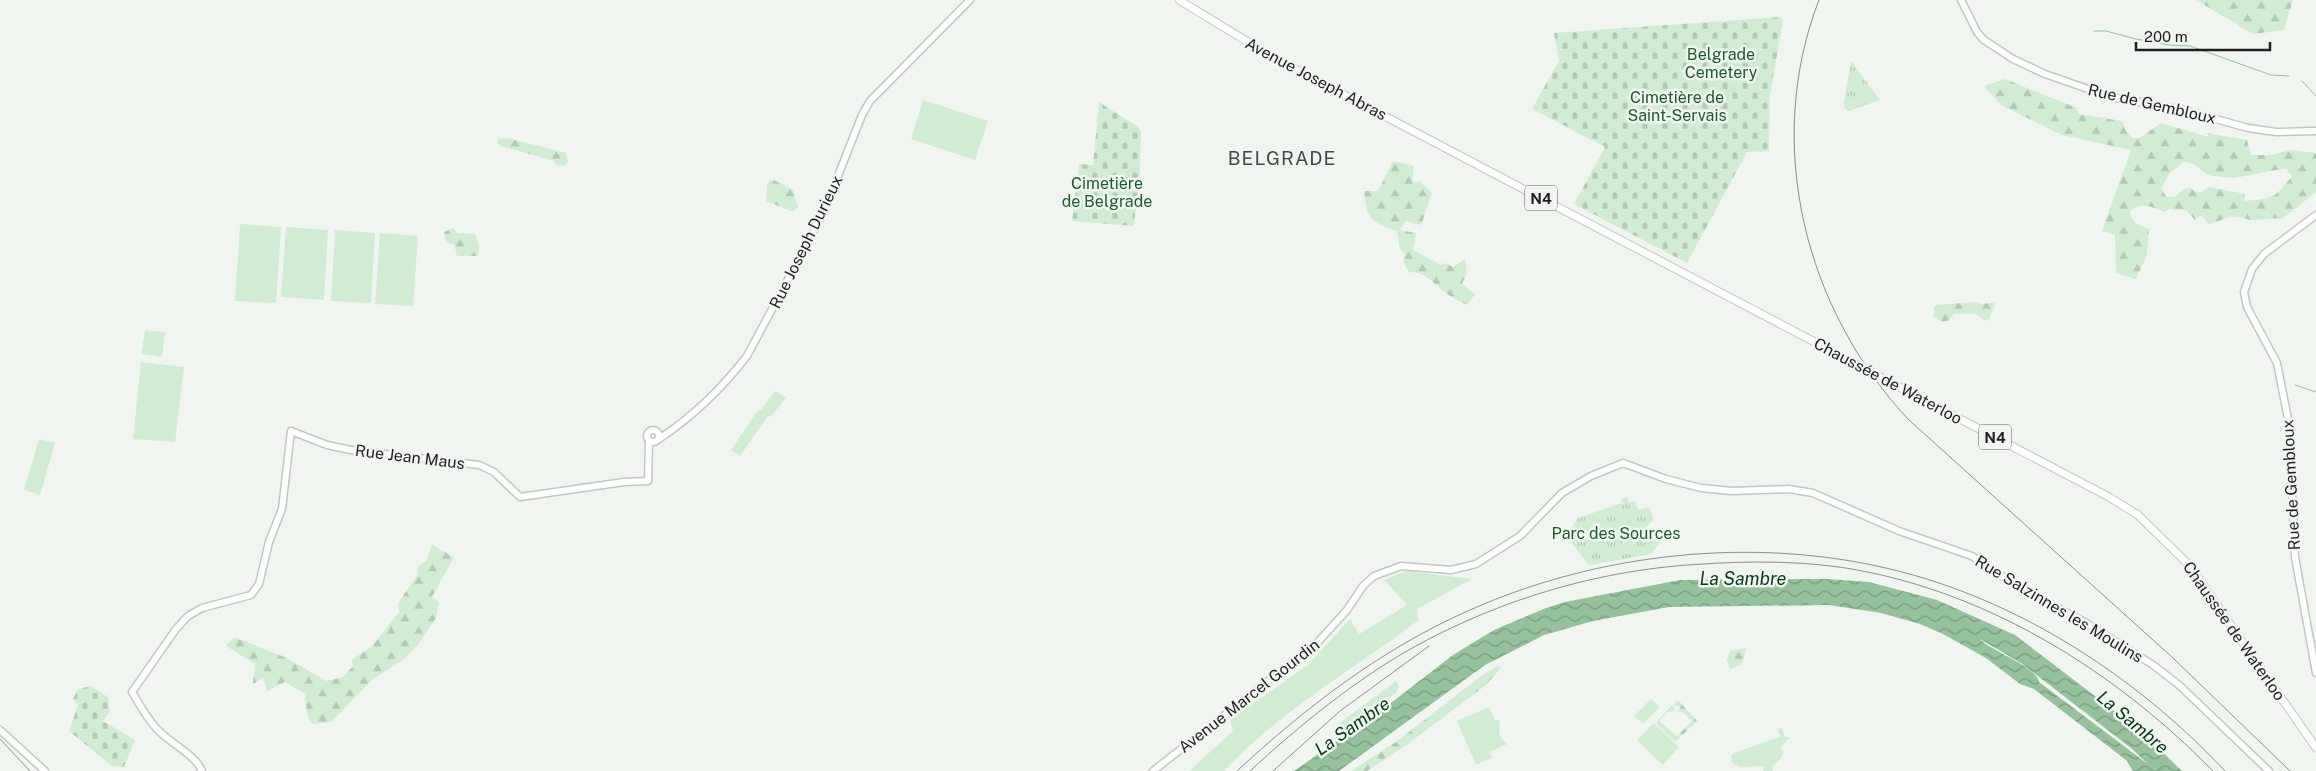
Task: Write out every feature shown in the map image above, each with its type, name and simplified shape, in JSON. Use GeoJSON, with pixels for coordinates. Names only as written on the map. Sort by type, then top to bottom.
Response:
{"type":"FeatureCollection","features":[{"type":"Feature","properties":{"kind":"main road","name":"Avenue Joseph Abras"},"geometry":{"type":"LineString","coordinates":[[1179,0],[1276,59],[1456,153]]}},
{"type":"Feature","properties":{"kind":"main road","name":"Chaussée de Waterloo"},"geometry":{"type":"LineString","coordinates":[[1456,153],[2109,496],[2138,515],[2190,566],[2316,748]]}},
{"type":"Feature","properties":{"kind":"street","name":"Rue Joseph Durieux"},"geometry":{"type":"LineString","coordinates":[[648,481],[654,441],[669,432],[731,377],[747,356],[823,214],[862,115],[870,101],[970,0]]}},
{"type":"Feature","properties":{"kind":"street","name":"Rue de Gembloux"},"geometry":{"type":"LineString","coordinates":[[1961,0],[1973,25],[1984,40],[2013,59],[2045,74],[2111,97],[2184,110],[2248,128],[2276,132],[2316,131]]}},
{"type":"Feature","properties":{"kind":"street","name":"Rue de Gembloux"},"geometry":{"type":"LineString","coordinates":[[2316,215],[2264,254],[2252,269],[2244,292],[2247,307],[2277,363],[2289,424],[2294,557],[2316,673]]}},
{"type":"Feature","properties":{"kind":"street","name":"Rue Jean Maus"},"geometry":{"type":"LineString","coordinates":[[202,771],[191,756],[179,749],[157,729],[132,692],[176,629],[188,616],[202,608],[251,595],[259,584],[269,542],[282,509],[291,432],[327,445],[350,450],[479,464],[494,472],[520,497],[624,482],[648,481]]}},
{"type":"Feature","properties":{"kind":"street","name":"Rue Salzinnes les Moulins"},"geometry":{"type":"LineString","coordinates":[[1562,493],[1591,476],[1623,463],[1670,481],[1701,488],[1732,491],[1789,489],[1820,495],[1899,531],[1972,556],[2022,590],[2088,624],[2171,679],[2269,771]]}},
{"type":"Feature","properties":{"kind":"street","name":"Avenue Marcel Gourdin"},"geometry":{"type":"LineString","coordinates":[[1153,771],[1318,642],[1340,619],[1363,586],[1374,576],[1401,566],[1451,570],[1476,564],[1520,536],[1562,493]]}},
{"type":"Feature","properties":{"kind":"street"},"geometry":{"type":"LineString","coordinates":[[0,730],[45,771]]}},
{"type":"Feature","properties":{"kind":"green space"},"geometry":{"type":"Polygon","coordinates":[[[2196,0],[2293,0],[2284,30],[2253,34],[2196,0]]]}},
{"type":"Feature","properties":{"kind":"green space","name":"Cimetière de Saint-Servais"},"geometry":{"type":"Polygon","coordinates":[[[1780,17],[1783,20],[1770,95],[1769,151],[1747,152],[1687,263],[1574,204],[1605,147],[1532,109],[1559,61],[1554,33],[1780,17]]]}},
{"type":"Feature","properties":{"kind":"green space"},"geometry":{"type":"Polygon","coordinates":[[[1851,61],[1880,100],[1849,111],[1845,109],[1844,103],[1851,61]]]}},
{"type":"Feature","properties":{"kind":"green space"},"geometry":{"type":"Polygon","coordinates":[[[2005,79],[2077,108],[2078,114],[2122,121],[2126,131],[2132,138],[2140,138],[2161,123],[2209,137],[2207,133],[2247,140],[2251,155],[2272,155],[2291,150],[2316,153],[2316,192],[2282,219],[2254,220],[2230,217],[2208,224],[2204,217],[2200,216],[2195,220],[2186,210],[2169,209],[2165,212],[2147,206],[2138,206],[2130,211],[2134,221],[2149,229],[2147,255],[2136,279],[2116,273],[2115,235],[2102,231],[2131,150],[2062,135],[2001,105],[1984,86],[2005,79]],[[2183,162],[2169,174],[2161,189],[2167,197],[2175,197],[2182,190],[2190,188],[2199,193],[2210,187],[2245,195],[2244,201],[2267,198],[2277,193],[2292,176],[2286,169],[2238,177],[2221,177],[2206,174],[2194,164],[2183,162]]]}},
{"type":"Feature","properties":{"kind":"green space"},"geometry":{"type":"Polygon","coordinates":[[[923,100],[988,121],[975,160],[911,139],[923,100]]]}},
{"type":"Feature","properties":{"kind":"green space","name":"Cimetière de Belgrade"},"geometry":{"type":"Polygon","coordinates":[[[1099,102],[1138,127],[1141,132],[1139,203],[1136,203],[1134,226],[1072,221],[1079,164],[1093,165],[1099,102]]]}},
{"type":"Feature","properties":{"kind":"green space"},"geometry":{"type":"Polygon","coordinates":[[[507,138],[566,153],[568,162],[565,166],[557,165],[554,161],[501,146],[497,143],[498,139],[507,138]]]}},
{"type":"Feature","properties":{"kind":"green space"},"geometry":{"type":"Polygon","coordinates":[[[1393,161],[1414,166],[1412,182],[1420,181],[1432,193],[1421,225],[1406,221],[1400,230],[1416,233],[1413,250],[1441,265],[1446,263],[1453,267],[1465,259],[1467,273],[1462,284],[1475,294],[1467,305],[1448,295],[1425,276],[1409,272],[1403,262],[1405,254],[1400,249],[1397,231],[1375,222],[1369,214],[1364,191],[1378,191],[1393,161]]]}},
{"type":"Feature","properties":{"kind":"green space"},"geometry":{"type":"Polygon","coordinates":[[[770,180],[774,180],[793,190],[798,207],[793,212],[766,201],[767,185],[770,180]]]}},
{"type":"Feature","properties":{"kind":"green space"},"geometry":{"type":"Polygon","coordinates":[[[240,224],[281,227],[276,303],[235,301],[240,224]]]}},
{"type":"Feature","properties":{"kind":"green space"},"geometry":{"type":"Polygon","coordinates":[[[286,227],[328,230],[324,300],[281,297],[286,227]]]}},
{"type":"Feature","properties":{"kind":"green space"},"geometry":{"type":"Polygon","coordinates":[[[453,228],[457,233],[475,234],[479,245],[478,256],[457,256],[454,244],[447,243],[444,232],[453,228]]]}},
{"type":"Feature","properties":{"kind":"green space"},"geometry":{"type":"Polygon","coordinates":[[[335,230],[375,233],[371,303],[331,301],[335,230]]]}},
{"type":"Feature","properties":{"kind":"green space"},"geometry":{"type":"Polygon","coordinates":[[[380,233],[418,236],[413,306],[375,304],[380,233]]]}},
{"type":"Feature","properties":{"kind":"green space"},"geometry":{"type":"Polygon","coordinates":[[[1975,302],[1981,304],[1996,302],[1989,319],[1986,321],[1976,314],[1954,314],[1948,321],[1943,322],[1933,317],[1935,305],[1975,302]]]}},
{"type":"Feature","properties":{"kind":"green space"},"geometry":{"type":"Polygon","coordinates":[[[145,330],[165,332],[162,357],[141,354],[145,330]]]}},
{"type":"Feature","properties":{"kind":"green space"},"geometry":{"type":"Polygon","coordinates":[[[141,362],[184,367],[175,442],[133,439],[141,362]]]}},
{"type":"Feature","properties":{"kind":"green space"},"geometry":{"type":"Polygon","coordinates":[[[775,391],[786,397],[771,417],[768,416],[740,456],[731,450],[758,410],[761,410],[775,391]]]}},
{"type":"Feature","properties":{"kind":"green space"},"geometry":{"type":"Polygon","coordinates":[[[39,439],[55,443],[40,495],[24,490],[39,439]]]}},
{"type":"Feature","properties":{"kind":"green space","name":"Parc des Sources"},"geometry":{"type":"Polygon","coordinates":[[[1627,497],[1629,502],[1635,501],[1638,510],[1649,507],[1654,520],[1645,528],[1663,539],[1652,553],[1647,555],[1589,565],[1566,536],[1578,518],[1622,503],[1621,499],[1627,497]]]}},
{"type":"Feature","properties":{"kind":"green space"},"geometry":{"type":"Polygon","coordinates":[[[432,545],[454,557],[432,597],[439,602],[436,618],[417,646],[404,659],[372,680],[331,722],[312,724],[307,714],[305,694],[285,682],[267,691],[263,678],[253,684],[255,664],[226,646],[234,637],[287,658],[326,681],[343,677],[353,666],[352,660],[373,645],[399,612],[398,603],[417,576],[418,567],[426,561],[432,545]]]}},
{"type":"Feature","properties":{"kind":"green space"},"geometry":{"type":"Polygon","coordinates":[[[1406,571],[1472,579],[1417,609],[1419,620],[1293,710],[1246,749],[1224,771],[1189,771],[1233,731],[1230,720],[1309,664],[1350,619],[1359,634],[1407,605],[1384,580],[1406,571]]]}},
{"type":"Feature","properties":{"kind":"green space"},"geometry":{"type":"Polygon","coordinates":[[[1747,648],[1741,665],[1730,669],[1727,660],[1730,651],[1747,648]]]}},
{"type":"Feature","properties":{"kind":"green space"},"geometry":{"type":"Polygon","coordinates":[[[1498,666],[1501,668],[1486,685],[1409,743],[1367,771],[1351,771],[1396,742],[1481,676],[1498,666]]]}},
{"type":"Feature","properties":{"kind":"green space"},"geometry":{"type":"Polygon","coordinates":[[[1396,681],[1399,686],[1396,693],[1340,732],[1335,731],[1334,727],[1396,681]]]}},
{"type":"Feature","properties":{"kind":"green space"},"geometry":{"type":"Polygon","coordinates":[[[91,686],[108,697],[110,711],[103,721],[135,740],[124,767],[112,766],[69,731],[78,705],[73,699],[78,689],[91,686]]]}},
{"type":"Feature","properties":{"kind":"green space"},"geometry":{"type":"Polygon","coordinates":[[[1651,699],[1660,707],[1643,724],[1634,716],[1651,699]]]}},
{"type":"Feature","properties":{"kind":"green space"},"geometry":{"type":"Polygon","coordinates":[[[1678,700],[1697,721],[1675,742],[1657,724],[1657,721],[1672,705],[1675,709],[1672,712],[1669,711],[1659,721],[1677,736],[1692,721],[1681,711],[1678,714],[1680,707],[1673,705],[1678,700]]]}},
{"type":"Feature","properties":{"kind":"green space"},"geometry":{"type":"Polygon","coordinates":[[[1489,707],[1495,720],[1500,721],[1499,734],[1507,744],[1490,752],[1492,758],[1476,765],[1457,721],[1489,707]]]}},
{"type":"Feature","properties":{"kind":"green space"},"geometry":{"type":"Polygon","coordinates":[[[1654,723],[1679,747],[1663,765],[1637,740],[1654,723]]]}},
{"type":"Feature","properties":{"kind":"green space"},"geometry":{"type":"Polygon","coordinates":[[[1782,728],[1785,737],[1790,737],[1780,748],[1784,752],[1780,760],[1772,766],[1773,771],[1763,771],[1764,766],[1740,767],[1732,763],[1731,756],[1734,753],[1779,737],[1777,729],[1782,728]]]}},
{"type":"Feature","properties":{"kind":"water"},"geometry":{"type":"Polygon","coordinates":[[[1827,579],[1869,582],[1937,600],[2015,635],[2142,732],[2182,771],[2133,771],[2126,760],[2034,689],[2020,684],[1986,658],[1943,634],[1920,624],[1881,613],[1829,605],[1669,607],[1593,621],[1544,635],[1485,665],[1339,771],[1294,771],[1387,706],[1453,655],[1494,630],[1565,602],[1680,580],[1827,579]],[[1980,639],[2030,670],[2039,682],[2149,765],[2131,748],[2021,663],[1980,639]]]}},
{"type":"Feature","properties":{"kind":"waterway"},"geometry":{"type":"LineString","coordinates":[[2094,31],[2106,31],[2169,45],[2190,46],[2271,75],[2289,76]]}},
{"type":"Feature","properties":{"kind":"waterway"},"geometry":{"type":"LineString","coordinates":[[2302,81],[2316,96]]}},
{"type":"Feature","properties":{"kind":"waterway"},"geometry":{"type":"LineString","coordinates":[[2295,385],[2316,392]]}},
{"type":"Feature","properties":{"kind":"waterway"},"geometry":{"type":"LineString","coordinates":[[1621,543],[1625,535],[1636,530]]}},
{"type":"Feature","properties":{"kind":"railway"},"geometry":{"type":"LineString","coordinates":[[1819,0],[1803,55],[1795,111],[1795,167],[1804,223],[1820,277],[1843,328],[1873,376],[1909,420],[2173,658],[2290,771]]}},
{"type":"Feature","properties":{"kind":"railway"},"geometry":{"type":"LineString","coordinates":[[1237,771],[1290,724],[1347,681],[1407,642],[1470,610],[1519,591],[1570,575],[1623,563],[1731,552],[1785,553],[1838,559],[1890,569],[1937,582],[1983,600],[2028,621],[2072,646],[2113,673],[2190,736],[2225,771]]}},
{"type":"Feature","properties":{"kind":"railway"},"geometry":{"type":"LineString","coordinates":[[1250,771],[1308,720],[1371,674],[1414,647],[1483,614],[1554,589],[1628,572],[1666,567],[1754,562],[1822,565],[1892,578],[1944,593],[1994,614],[2042,639],[2088,667],[2132,699],[2174,734],[2213,771]]}},
{"type":"Feature","properties":{"kind":"railway"},"geometry":{"type":"LineString","coordinates":[[1273,771],[1340,711],[1429,646]]}},
{"type":"Feature","properties":{"kind":"railway"},"geometry":{"type":"LineString","coordinates":[[0,739],[30,771]]}},
{"type":"Feature","properties":{"kind":"district","name":"BELGRADE"},"geometry":{"type":"Point","coordinates":[1282,158]}},
{"type":"Feature","properties":{"kind":"park label","name":"Belgrade Cemetery"},"geometry":{"type":"Point","coordinates":[1721,63]}},
{"type":"Feature","properties":{"kind":"water label","name":"La Sambre"},"geometry":{"type":"Point","coordinates":[1743,578]}},
{"type":"Feature","properties":{"kind":"water label","name":"La Sambre"},"geometry":{"type":"Point","coordinates":[2133,722]}},
{"type":"Feature","properties":{"kind":"water label","name":"La Sambre"},"geometry":{"type":"Point","coordinates":[1352,726]}}]}
